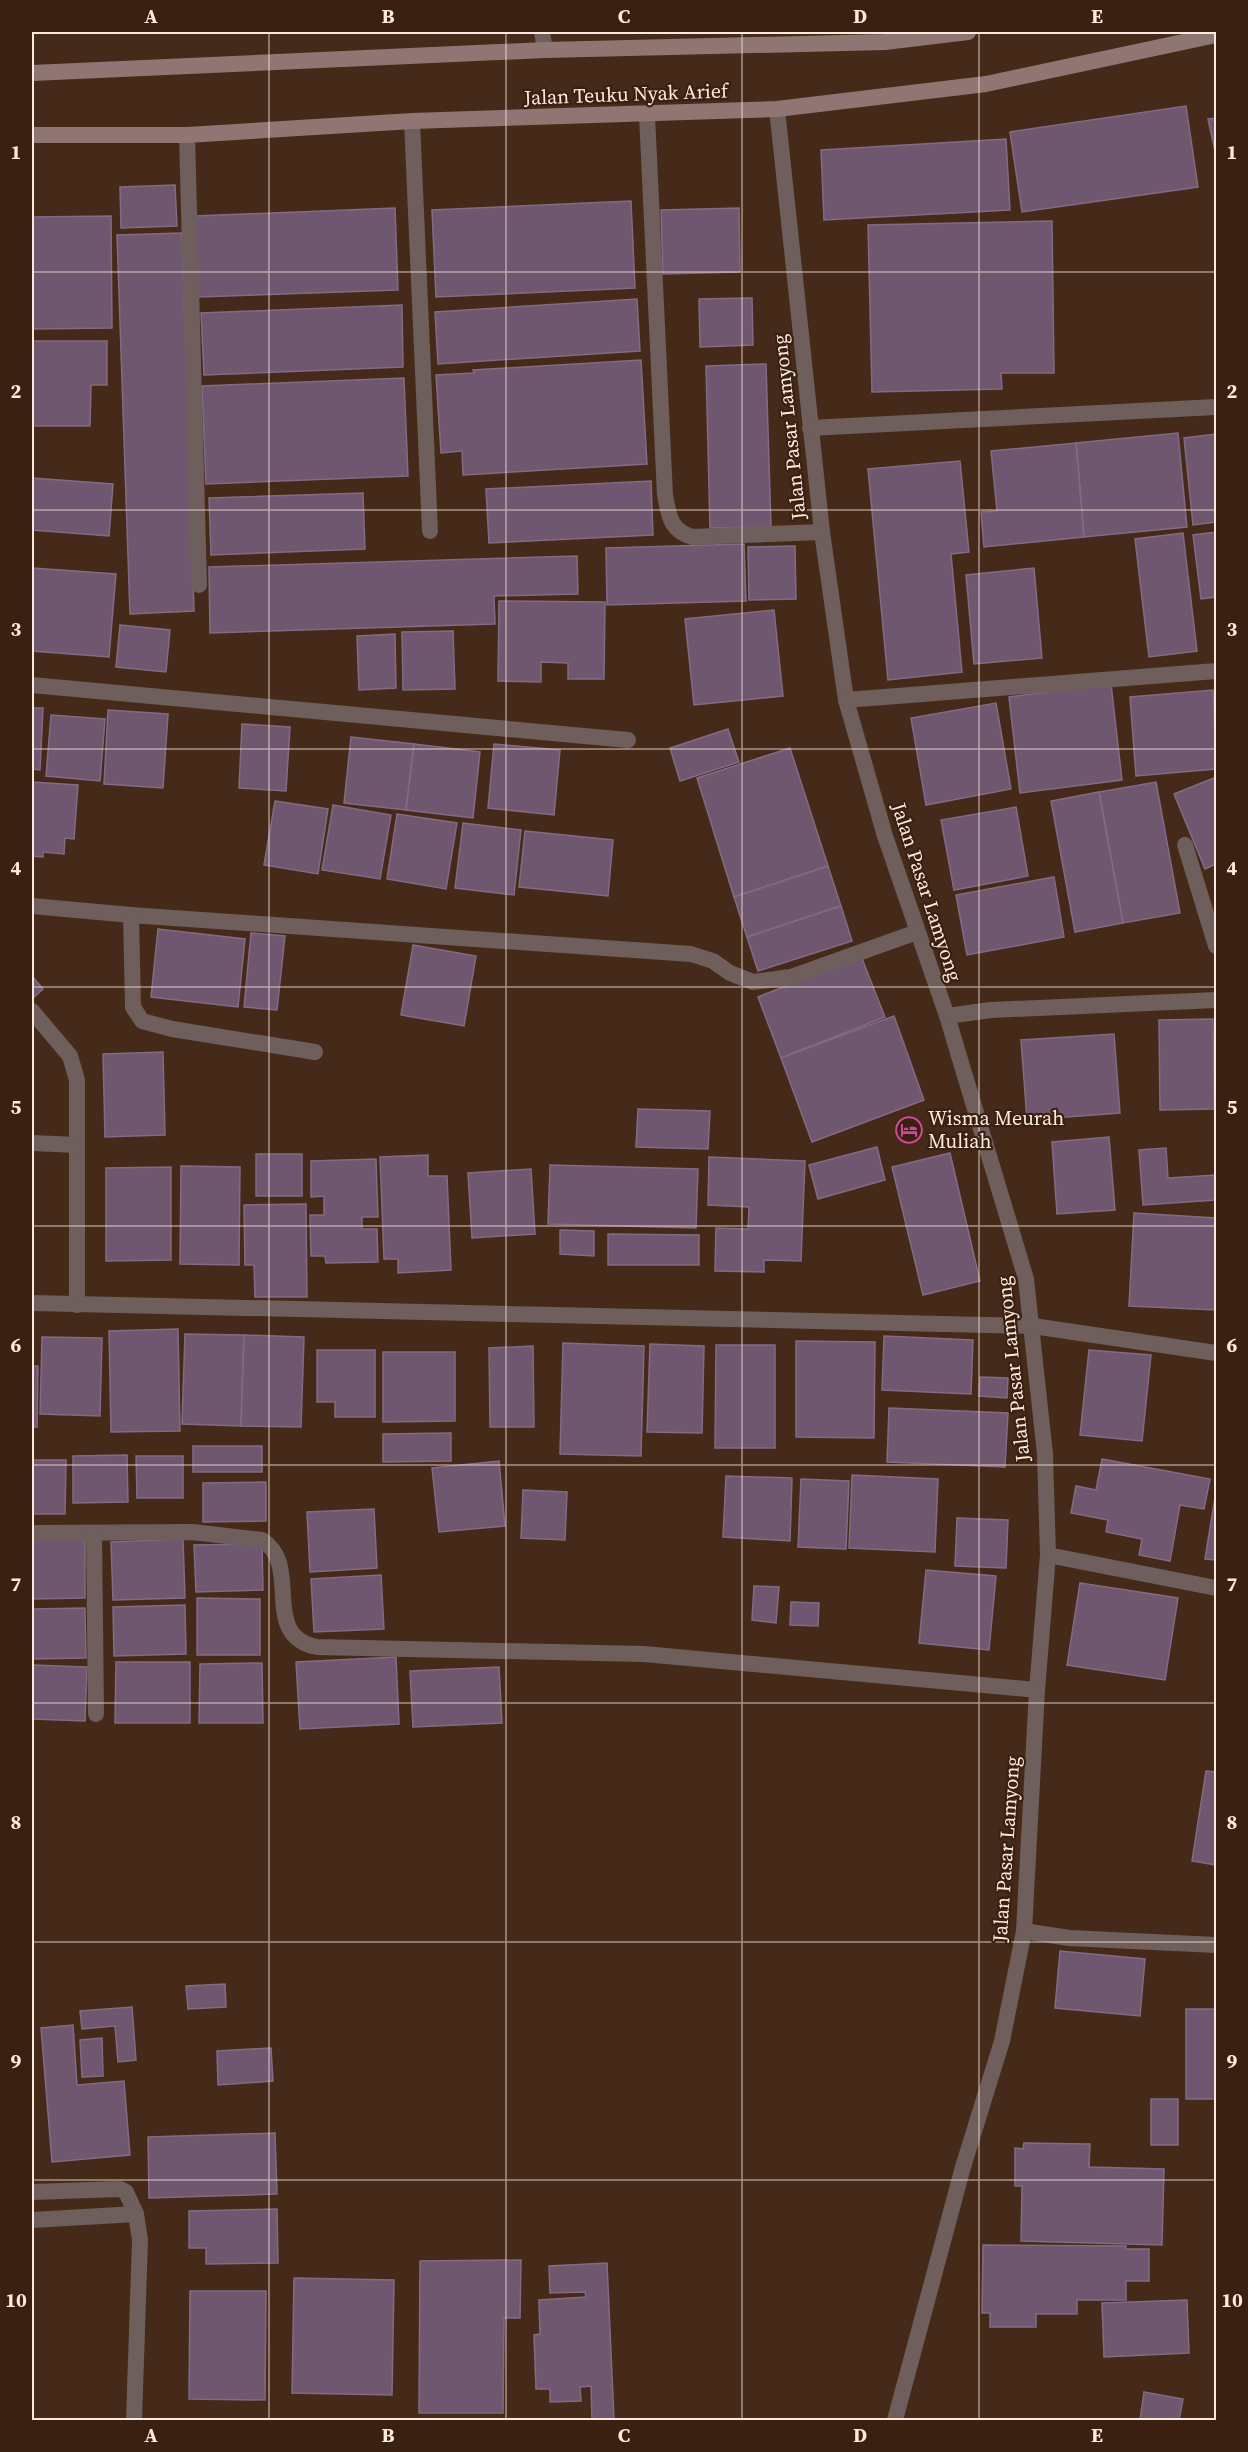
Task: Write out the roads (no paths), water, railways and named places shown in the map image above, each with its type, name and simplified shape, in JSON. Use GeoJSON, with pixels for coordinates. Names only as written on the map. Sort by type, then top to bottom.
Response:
{"type":"FeatureCollection","features":[{"type":"Feature","properties":{"kind":"main road"},"geometry":{"type":"LineString","coordinates":[[32,73],[968,32]]}},
{"type":"Feature","properties":{"kind":"main road","name":"Jalan Teuku Nyak Arief"},"geometry":{"type":"LineString","coordinates":[[32,135],[187,135],[412,121],[777,109],[986,84],[1216,35]]}},
{"type":"Feature","properties":{"kind":"street"},"geometry":{"type":"LineString","coordinates":[[542,32],[545,50]]}},
{"type":"Feature","properties":{"kind":"street","name":"Jalan Pasar Lamyong"},"geometry":{"type":"LineString","coordinates":[[777,109],[822,532],[846,700],[885,837],[947,1016],[1016,1239],[1026,1279],[1033,1326],[1045,1454],[1048,1555],[1037,1690],[1024,1931],[1002,2041],[963,2167],[896,2421]]}},
{"type":"Feature","properties":{"kind":"street"},"geometry":{"type":"LineString","coordinates":[[646,115],[665,495],[670,522],[681,533],[692,537],[822,532]]}},
{"type":"Feature","properties":{"kind":"street"},"geometry":{"type":"LineString","coordinates":[[412,121],[430,531]]}},
{"type":"Feature","properties":{"kind":"street"},"geometry":{"type":"LineString","coordinates":[[187,135],[198,585]]}},
{"type":"Feature","properties":{"kind":"street"},"geometry":{"type":"LineString","coordinates":[[810,428],[1216,407]]}},
{"type":"Feature","properties":{"kind":"street"},"geometry":{"type":"LineString","coordinates":[[846,700],[1216,671]]}},
{"type":"Feature","properties":{"kind":"street"},"geometry":{"type":"LineString","coordinates":[[32,684],[628,740]]}},
{"type":"Feature","properties":{"kind":"street"},"geometry":{"type":"LineString","coordinates":[[1185,845],[1216,946]]}},
{"type":"Feature","properties":{"kind":"street"},"geometry":{"type":"LineString","coordinates":[[32,906],[691,954],[713,961],[730,973],[753,982],[791,977],[917,932]]}},
{"type":"Feature","properties":{"kind":"street"},"geometry":{"type":"LineString","coordinates":[[131,915],[133,1007],[142,1021],[172,1029],[315,1052]]}},
{"type":"Feature","properties":{"kind":"street"},"geometry":{"type":"LineString","coordinates":[[947,1016],[991,1010],[1216,1000]]}},
{"type":"Feature","properties":{"kind":"street"},"geometry":{"type":"LineString","coordinates":[[32,1011],[70,1056],[77,1080],[77,1305]]}},
{"type":"Feature","properties":{"kind":"street"},"geometry":{"type":"LineString","coordinates":[[32,1143],[77,1146]]}},
{"type":"Feature","properties":{"kind":"street"},"geometry":{"type":"LineString","coordinates":[[32,1303],[1033,1326],[1216,1353]]}},
{"type":"Feature","properties":{"kind":"street"},"geometry":{"type":"LineString","coordinates":[[32,1533],[192,1533],[262,1539],[272,1546],[279,1558],[287,1622],[293,1637],[306,1645],[317,1647],[644,1653],[1037,1690]]}},
{"type":"Feature","properties":{"kind":"street"},"geometry":{"type":"LineString","coordinates":[[94,1533],[96,1714]]}},
{"type":"Feature","properties":{"kind":"street"},"geometry":{"type":"LineString","coordinates":[[1048,1555],[1216,1588]]}},
{"type":"Feature","properties":{"kind":"street"},"geometry":{"type":"LineString","coordinates":[[1024,1931],[1069,1938],[1216,1945]]}},
{"type":"Feature","properties":{"kind":"street"},"geometry":{"type":"LineString","coordinates":[[32,2192],[120,2188],[126,2192],[136,2214],[140,2240],[134,2421]]}},
{"type":"Feature","properties":{"kind":"street"},"geometry":{"type":"LineString","coordinates":[[32,2220],[136,2214]]}},
{"type":"Feature","properties":{"kind":"place","name":"Wisma Meurah Muliah"},"geometry":{"type":"Point","coordinates":[909,1130]}}]}
